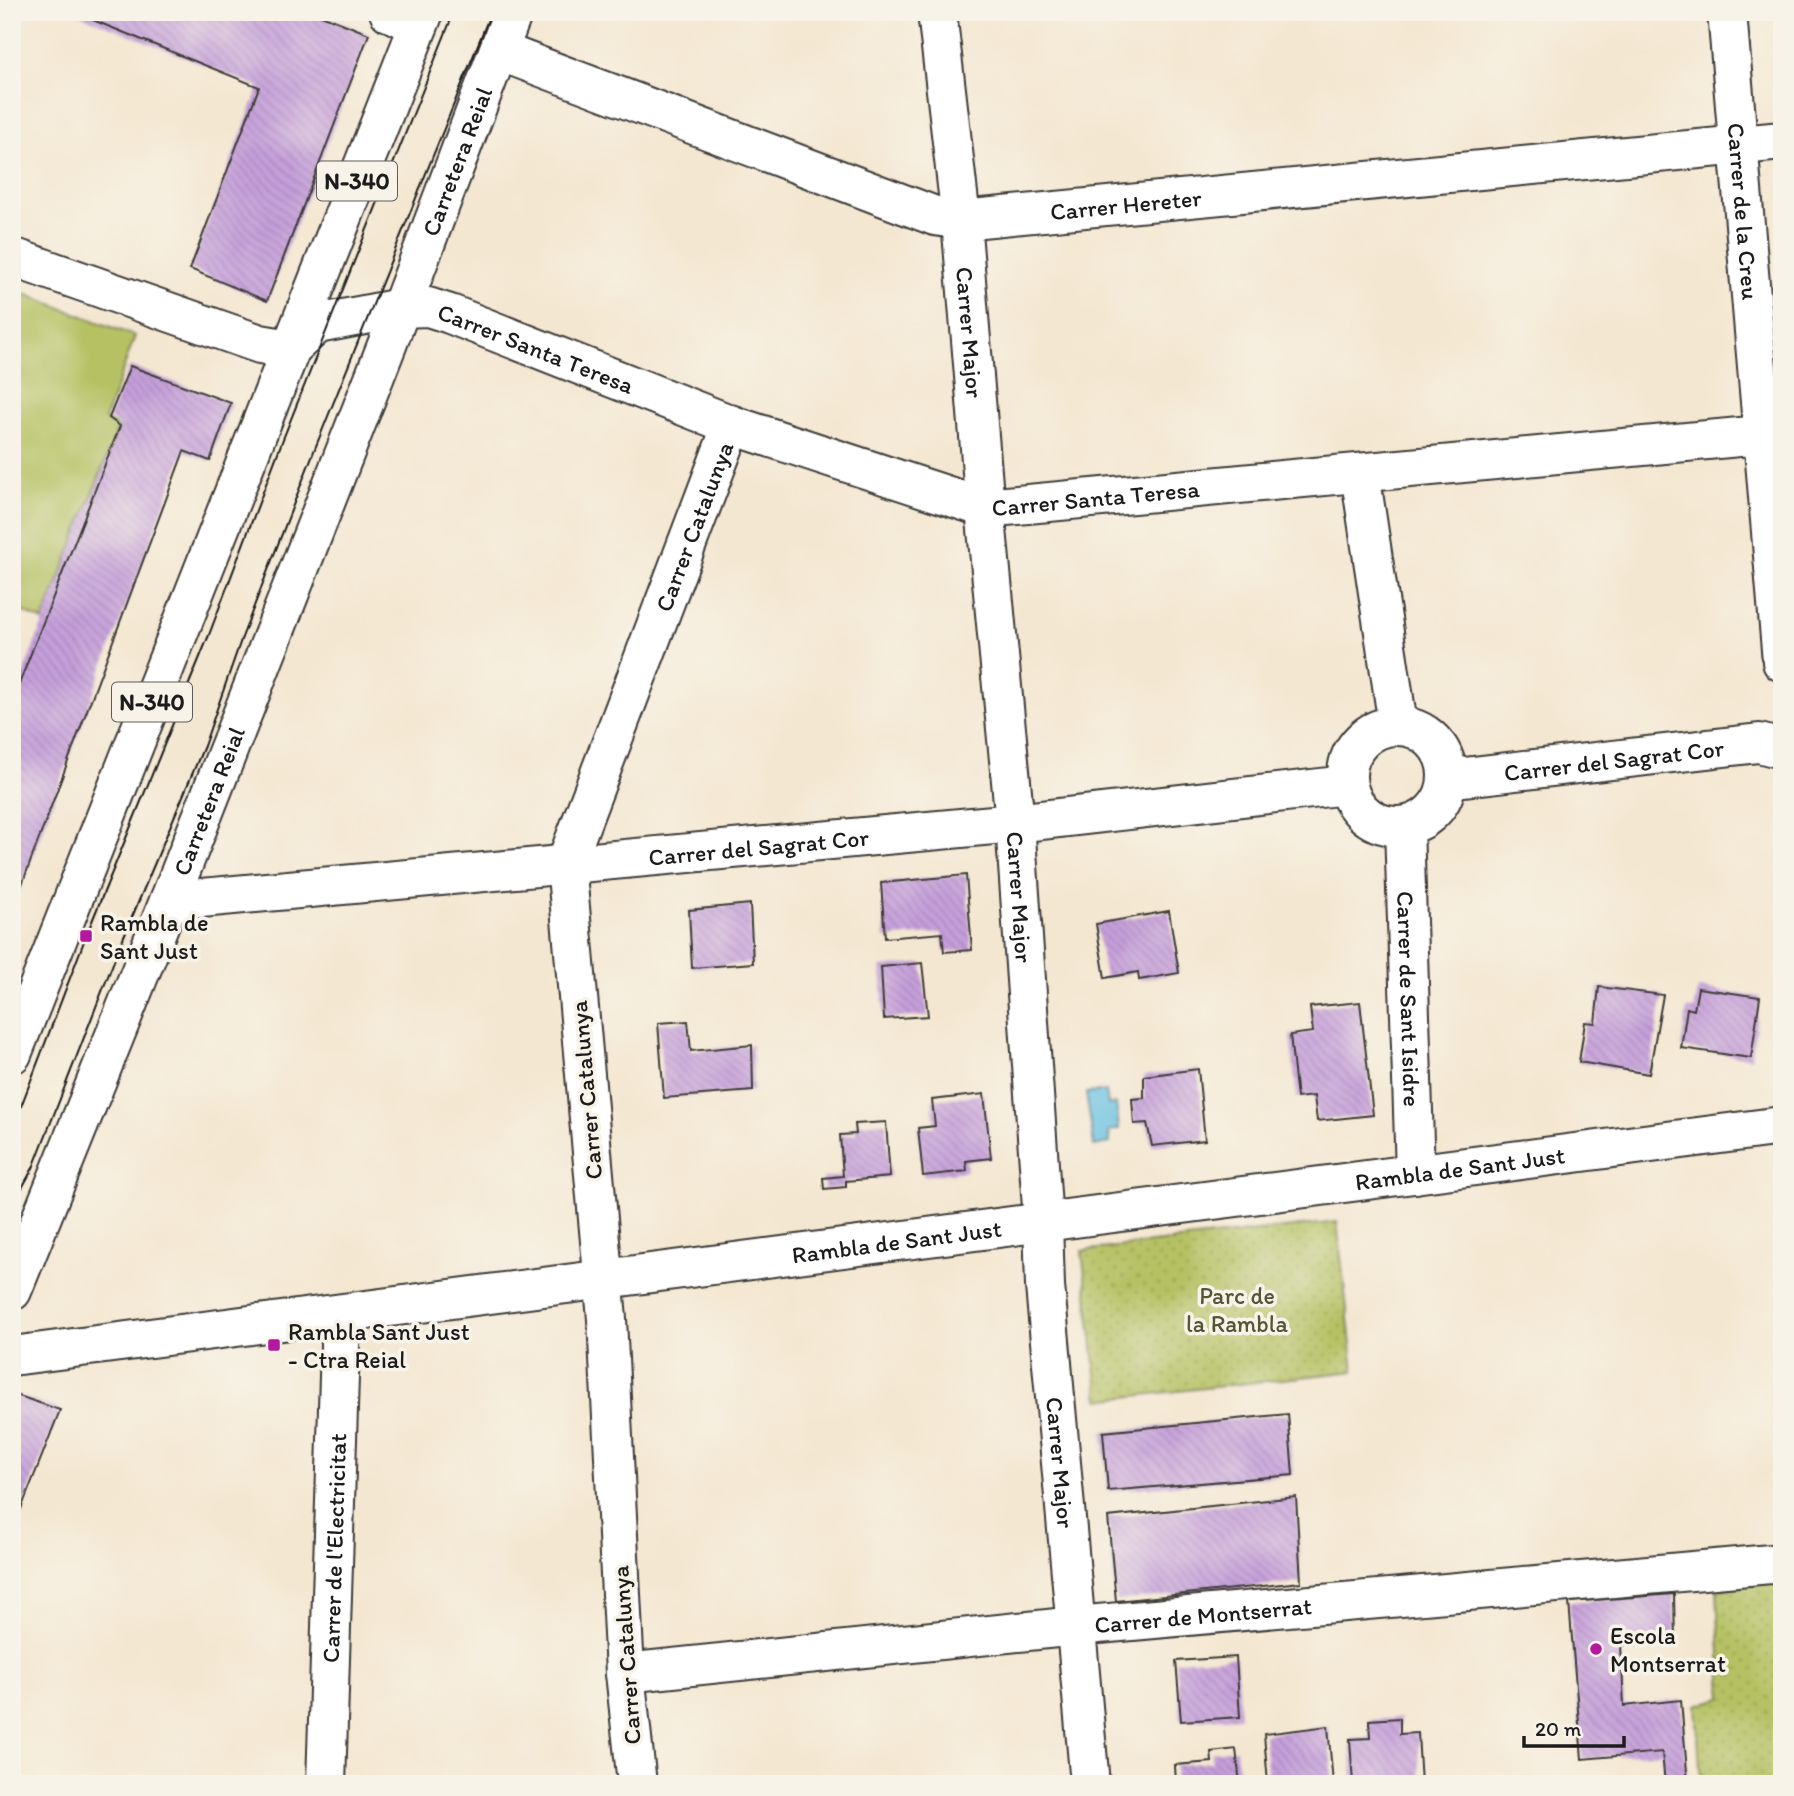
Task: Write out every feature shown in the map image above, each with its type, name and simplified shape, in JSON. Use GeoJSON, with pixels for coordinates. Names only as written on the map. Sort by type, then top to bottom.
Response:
{"type":"FeatureCollection","features":[{"type":"Feature","properties":{"kind":"street","name":"Carretera Reial"},"geometry":{"type":"LineString","coordinates":[[12,1292],[169,901],[401,309],[513,12]]}},
{"type":"Feature","properties":{"kind":"street","name":"Carrer Major"},"geometry":{"type":"LineString","coordinates":[[937,12],[961,220],[1015,823],[1043,1222],[1045,1286],[1090,1784]]}},
{"type":"Feature","properties":{"kind":"street","name":"Carrer de la Creu"},"geometry":{"type":"LineString","coordinates":[[1727,12],[1738,144],[1772,434],[1782,662]]}},
{"type":"Feature","properties":{"kind":"street","name":"N-340"},"geometry":{"type":"LineString","coordinates":[[12,1054],[290,349],[410,16]]}},
{"type":"Feature","properties":{"kind":"street","name":"Carrer Hereter"},"geometry":{"type":"LineString","coordinates":[[499,51],[934,216],[961,220],[1782,141]]}},
{"type":"Feature","properties":{"kind":"street"},"geometry":{"type":"LineString","coordinates":[[12,257],[260,344],[290,349],[317,324],[401,309]]}},
{"type":"Feature","properties":{"kind":"street","name":"Carrer Santa Teresa"},"geometry":{"type":"LineString","coordinates":[[401,309],[428,307],[450,314],[732,425],[985,508],[1772,434]]}},
{"type":"Feature","properties":{"kind":"street","name":"Carrer Catalunya"},"geometry":{"type":"LineString","coordinates":[[637,1784],[625,1673],[603,1280],[566,863],[732,425]]}},
{"type":"Feature","properties":{"kind":"street"},"geometry":{"type":"LineString","coordinates":[[1360,473],[1398,725]]}},
{"type":"Feature","properties":{"kind":"street"},"geometry":{"type":"LineString","coordinates":[[1398,725],[1418,730],[1434,741],[1444,758],[1447,779],[1443,795],[1434,810],[1420,820],[1404,826],[1385,825],[1367,817],[1354,803],[1347,785],[1348,763],[1359,743],[1376,729],[1398,725]]}},
{"type":"Feature","properties":{"kind":"street","name":"Carrer del Sagrat Cor"},"geometry":{"type":"LineString","coordinates":[[1447,779],[1759,743],[1782,749]]}},
{"type":"Feature","properties":{"kind":"street","name":"Carrer del Sagrat Cor"},"geometry":{"type":"LineString","coordinates":[[169,901],[1015,823],[1347,785]]}},
{"type":"Feature","properties":{"kind":"street","name":"Carrer de Sant Isidre"},"geometry":{"type":"LineString","coordinates":[[1404,826],[1415,1174]]}},
{"type":"Feature","properties":{"kind":"street","name":"Rambla de Sant Just"},"geometry":{"type":"LineString","coordinates":[[12,1356],[1782,1126]]}},
{"type":"Feature","properties":{"kind":"street","name":"Carrer de l'Electricitat"},"geometry":{"type":"LineString","coordinates":[[326,1784],[341,1314]]}},
{"type":"Feature","properties":{"kind":"street","name":"Carrer de Montserrat"},"geometry":{"type":"LineString","coordinates":[[625,1673],[1076,1626],[1782,1563]]}},
{"type":"Feature","properties":{"kind":"green space"},"geometry":{"type":"Polygon","coordinates":[[[15,290],[135,336],[105,419],[118,428],[43,621],[12,607],[12,297],[15,290]]]}},
{"type":"Feature","properties":{"kind":"green space","name":"Parc de la Rambla"},"geometry":{"type":"Polygon","coordinates":[[[1337,1222],[1354,1371],[1099,1400],[1082,1251],[1337,1222]]]}},
{"type":"Feature","properties":{"kind":"green space"},"geometry":{"type":"Polygon","coordinates":[[[1782,1580],[1782,1784],[1701,1784],[1696,1705],[1722,1698],[1717,1590],[1782,1580]]]}},
{"type":"Feature","properties":{"kind":"water"},"geometry":{"type":"Polygon","coordinates":[[[1106,1091],[1108,1105],[1116,1104],[1119,1129],[1109,1131],[1110,1143],[1094,1146],[1086,1093],[1106,1091]]]}},
{"type":"Feature","properties":{"kind":"building"},"geometry":{"type":"Polygon","coordinates":[[[73,12],[314,12],[369,34],[267,301],[190,269],[259,87],[73,12]]]}},
{"type":"Feature","properties":{"kind":"building"},"geometry":{"type":"Polygon","coordinates":[[[130,366],[231,403],[210,461],[184,451],[12,911],[12,702],[120,426],[109,418],[130,366]]]}},
{"type":"Feature","properties":{"kind":"building"},"geometry":{"type":"Polygon","coordinates":[[[966,875],[972,950],[944,952],[942,933],[885,938],[881,883],[966,875]]]}},
{"type":"Feature","properties":{"kind":"building"},"geometry":{"type":"Polygon","coordinates":[[[750,904],[753,963],[692,968],[689,910],[750,904]]]}},
{"type":"Feature","properties":{"kind":"building"},"geometry":{"type":"Polygon","coordinates":[[[1169,911],[1179,973],[1139,980],[1138,972],[1105,978],[1096,924],[1169,911]]]}},
{"type":"Feature","properties":{"kind":"building"},"geometry":{"type":"Polygon","coordinates":[[[922,963],[928,1016],[884,1019],[881,967],[922,963]]]}},
{"type":"Feature","properties":{"kind":"building"},"geometry":{"type":"Polygon","coordinates":[[[1599,987],[1663,995],[1649,1074],[1579,1062],[1585,1022],[1595,1023],[1599,987]]]}},
{"type":"Feature","properties":{"kind":"building"},"geometry":{"type":"Polygon","coordinates":[[[1698,988],[1760,997],[1751,1058],[1681,1048],[1687,1008],[1694,1010],[1698,988]]]}},
{"type":"Feature","properties":{"kind":"building"},"geometry":{"type":"Polygon","coordinates":[[[1360,1002],[1373,1115],[1317,1121],[1314,1096],[1297,1098],[1290,1035],[1313,1032],[1310,1007],[1360,1002]]]}},
{"type":"Feature","properties":{"kind":"building"},"geometry":{"type":"Polygon","coordinates":[[[688,1021],[691,1051],[752,1045],[753,1091],[664,1098],[658,1023],[688,1021]]]}},
{"type":"Feature","properties":{"kind":"building"},"geometry":{"type":"Polygon","coordinates":[[[1198,1069],[1205,1140],[1152,1146],[1147,1123],[1134,1124],[1132,1099],[1144,1098],[1144,1076],[1198,1069]]]}},
{"type":"Feature","properties":{"kind":"building"},"geometry":{"type":"Polygon","coordinates":[[[984,1094],[991,1158],[966,1161],[967,1171],[923,1176],[918,1128],[935,1126],[932,1100],[984,1094]]]}},
{"type":"Feature","properties":{"kind":"building"},"geometry":{"type":"Polygon","coordinates":[[[886,1122],[890,1177],[846,1181],[846,1187],[824,1189],[823,1178],[843,1176],[840,1135],[856,1134],[855,1124],[886,1122]]]}},
{"type":"Feature","properties":{"kind":"building"},"geometry":{"type":"Polygon","coordinates":[[[16,1395],[60,1410],[12,1532],[12,1398],[16,1395]]]}},
{"type":"Feature","properties":{"kind":"building"},"geometry":{"type":"Polygon","coordinates":[[[1288,1414],[1293,1475],[1108,1491],[1103,1432],[1288,1414]]]}},
{"type":"Feature","properties":{"kind":"building"},"geometry":{"type":"Polygon","coordinates":[[[1296,1497],[1301,1582],[1116,1601],[1108,1517],[1296,1497]]]}},
{"type":"Feature","properties":{"kind":"building"},"geometry":{"type":"Polygon","coordinates":[[[1674,1594],[1675,1643],[1621,1645],[1624,1706],[1681,1700],[1688,1784],[1665,1784],[1662,1752],[1582,1759],[1569,1602],[1674,1594]]]}},
{"type":"Feature","properties":{"kind":"building"},"geometry":{"type":"Polygon","coordinates":[[[1236,1657],[1240,1717],[1181,1721],[1176,1661],[1236,1657]]]}},
{"type":"Feature","properties":{"kind":"building"},"geometry":{"type":"Polygon","coordinates":[[[1400,1718],[1400,1734],[1418,1733],[1421,1784],[1353,1784],[1350,1739],[1370,1738],[1369,1720],[1400,1718]]]}},
{"type":"Feature","properties":{"kind":"building"},"geometry":{"type":"Polygon","coordinates":[[[1328,1726],[1333,1784],[1268,1784],[1264,1734],[1328,1726]]]}},
{"type":"Feature","properties":{"kind":"building"},"geometry":{"type":"Polygon","coordinates":[[[1236,1749],[1240,1784],[1176,1784],[1175,1765],[1212,1762],[1211,1752],[1236,1749]]]}},
{"type":"Feature","properties":{"kind":"tram line"},"geometry":{"type":"LineString","coordinates":[[12,1130],[86,936],[209,635],[283,439],[454,12]]}},
{"type":"Feature","properties":{"kind":"tram line"},"geometry":{"type":"LineString","coordinates":[[12,1206],[33,1168],[119,948],[204,746],[241,640],[314,451],[491,12]]}},
{"type":"Feature","properties":{"kind":"place","name":"Rambla de Sant Just"},"geometry":{"type":"Point","coordinates":[86,936]}},
{"type":"Feature","properties":{"kind":"place","name":"Rambla Sant Just - Ctra Reial"},"geometry":{"type":"Point","coordinates":[274,1345]}},
{"type":"Feature","properties":{"kind":"place","name":"Escola Montserrat"},"geometry":{"type":"Point","coordinates":[1596,1649]}}]}
